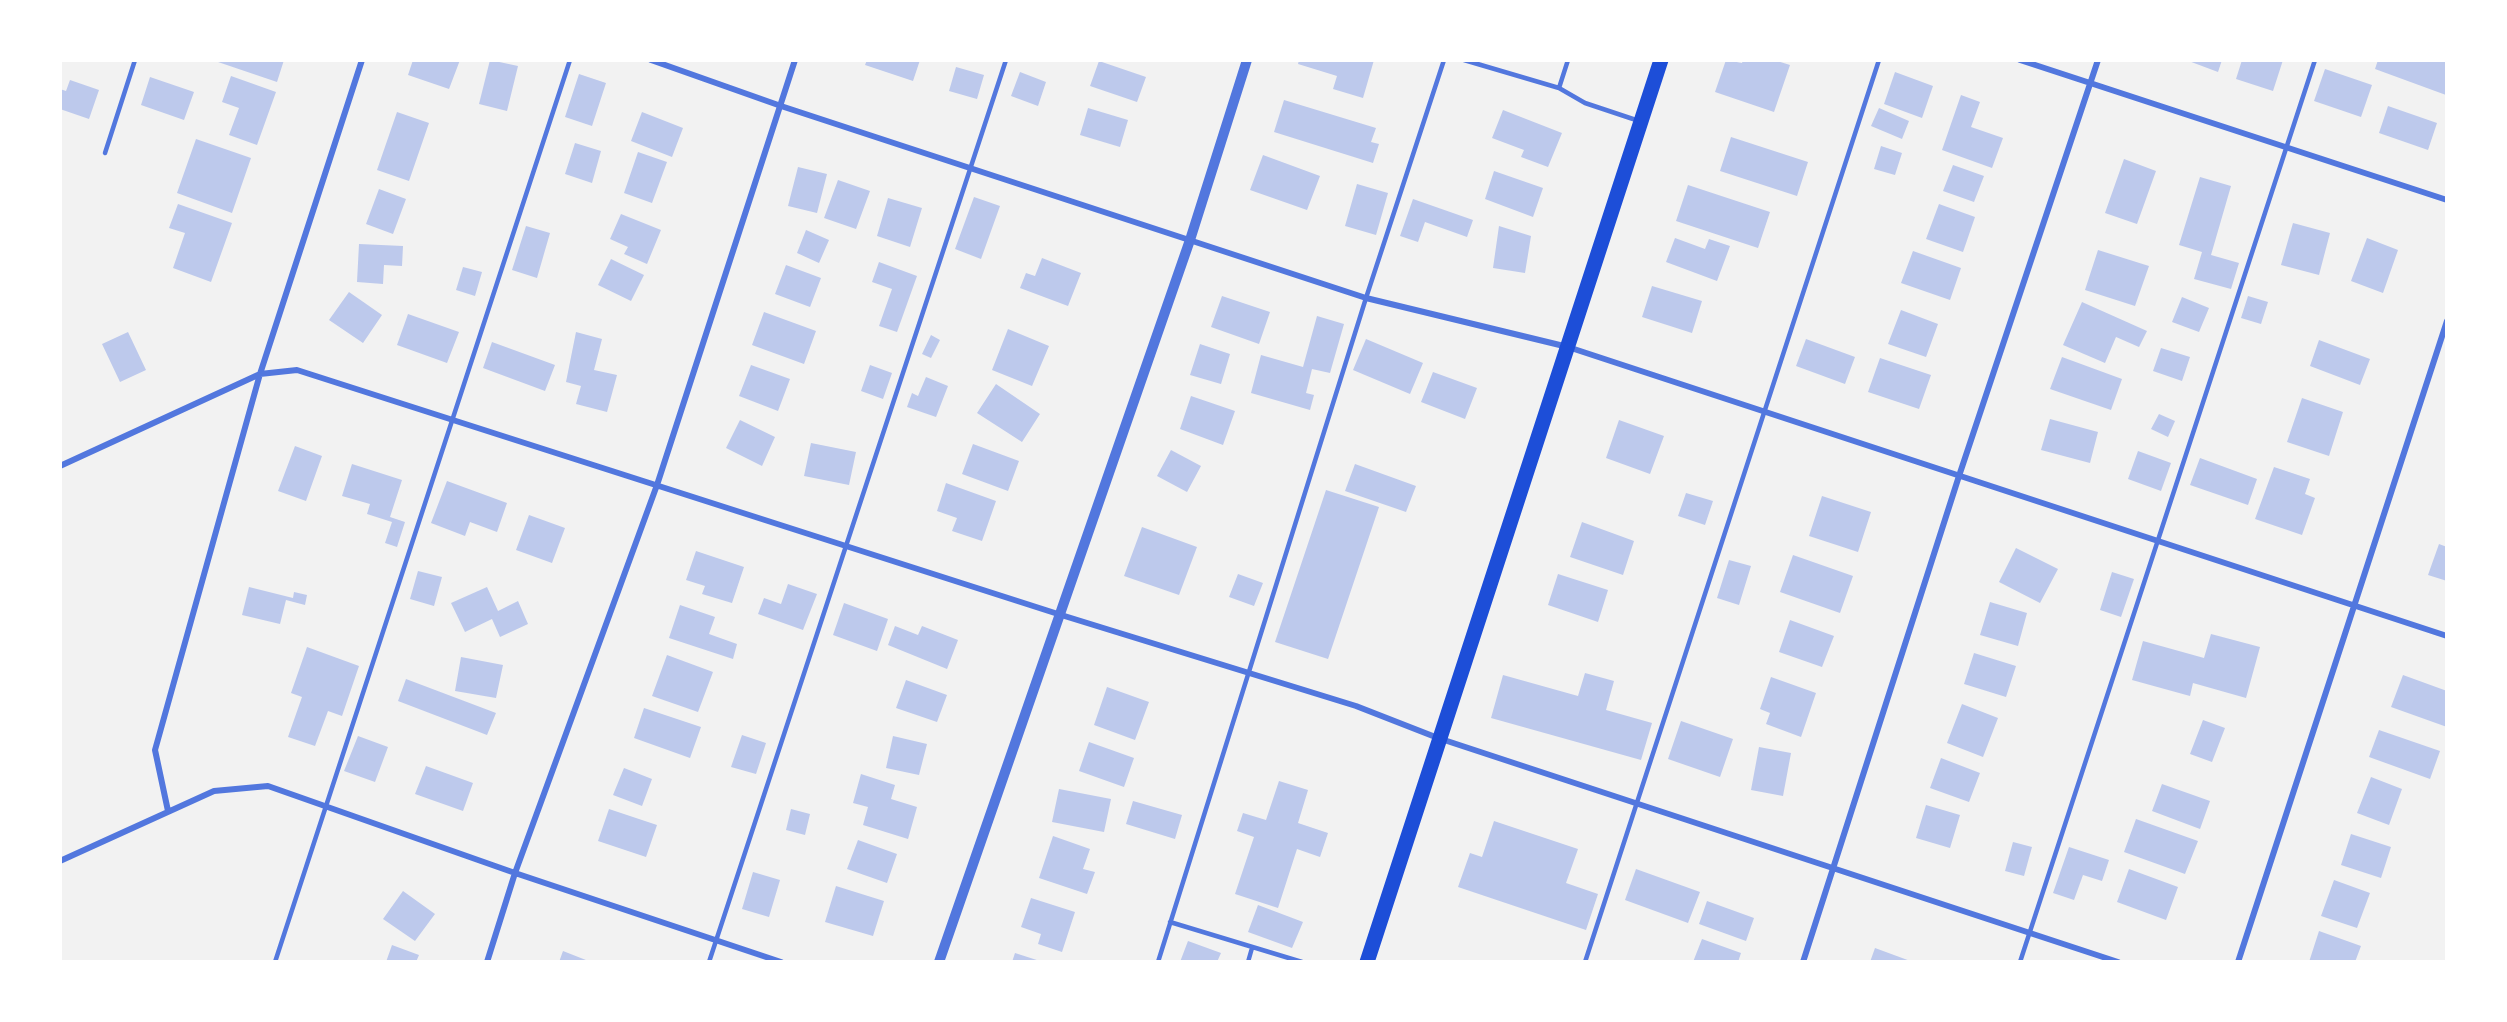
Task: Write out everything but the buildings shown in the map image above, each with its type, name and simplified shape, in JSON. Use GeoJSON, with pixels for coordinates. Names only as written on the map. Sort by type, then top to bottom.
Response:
{"type":"FeatureCollection","features":[{"type":"Feature","properties":{"kind":"main road"},"geometry":{"type":"LineString","coordinates":[[1367,962],[1438,738],[1661,60]]}},
{"type":"Feature","properties":{"kind":"street"},"geometry":{"type":"LineString","coordinates":[[168,811],[155,750],[260,374],[362,60]]}},
{"type":"Feature","properties":{"kind":"street"},"geometry":{"type":"LineString","coordinates":[[651,60],[781,106],[1366,298],[1531,336],[1568,347],[2447,636]]}},
{"type":"Feature","properties":{"kind":"street"},"geometry":{"type":"LineString","coordinates":[[487,962],[515,873],[657,485],[795,60]]}},
{"type":"Feature","properties":{"kind":"street"},"geometry":{"type":"LineString","coordinates":[[939,962],[1058,614],[1190,240],[1247,60]]}},
{"type":"Feature","properties":{"kind":"street"},"geometry":{"type":"LineString","coordinates":[[2020,60],[2447,200]]}},
{"type":"Feature","properties":{"kind":"street"},"geometry":{"type":"LineString","coordinates":[[1803,962],[1959,476],[2098,60]]}},
{"type":"Feature","properties":{"kind":"street"},"geometry":{"type":"LineString","coordinates":[[2238,962],[2447,321]]}},
{"type":"Feature","properties":{"kind":"street"},"geometry":{"type":"LineString","coordinates":[[60,466],[260,374],[297,370],[1058,614],[1356,706],[1438,738],[2118,962]]}},
{"type":"Feature","properties":{"kind":"street"},"geometry":{"type":"LineString","coordinates":[[60,861],[214,791],[268,786],[515,873],[781,962]]}},
{"type":"Feature","properties":{"kind":"lane"},"geometry":{"type":"LineString","coordinates":[[105,153],[135,60]]}},
{"type":"Feature","properties":{"kind":"lane"},"geometry":{"type":"LineString","coordinates":[[273,961],[570,60]]}},
{"type":"Feature","properties":{"kind":"lane"},"geometry":{"type":"LineString","coordinates":[[709,962],[1006,60]]}},
{"type":"Feature","properties":{"kind":"lane"},"geometry":{"type":"LineString","coordinates":[[1158,962],[1247,673],[1444,60]]}},
{"type":"Feature","properties":{"kind":"lane"},"geometry":{"type":"LineString","coordinates":[[1464,60],[1559,88],[1585,103],[1641,122]]}},
{"type":"Feature","properties":{"kind":"lane"},"geometry":{"type":"LineString","coordinates":[[1559,88],[1568,60]]}},
{"type":"Feature","properties":{"kind":"lane"},"geometry":{"type":"LineString","coordinates":[[1585,962],[1879,60]]}},
{"type":"Feature","properties":{"kind":"lane"},"geometry":{"type":"LineString","coordinates":[[2020,962],[2315,60]]}},
{"type":"Feature","properties":{"kind":"lane"},"geometry":{"type":"LineString","coordinates":[[1170,922],[1302,962]]}},
{"type":"Feature","properties":{"kind":"lane"},"geometry":{"type":"LineString","coordinates":[[1248,962],[1252,948]]}}]}
